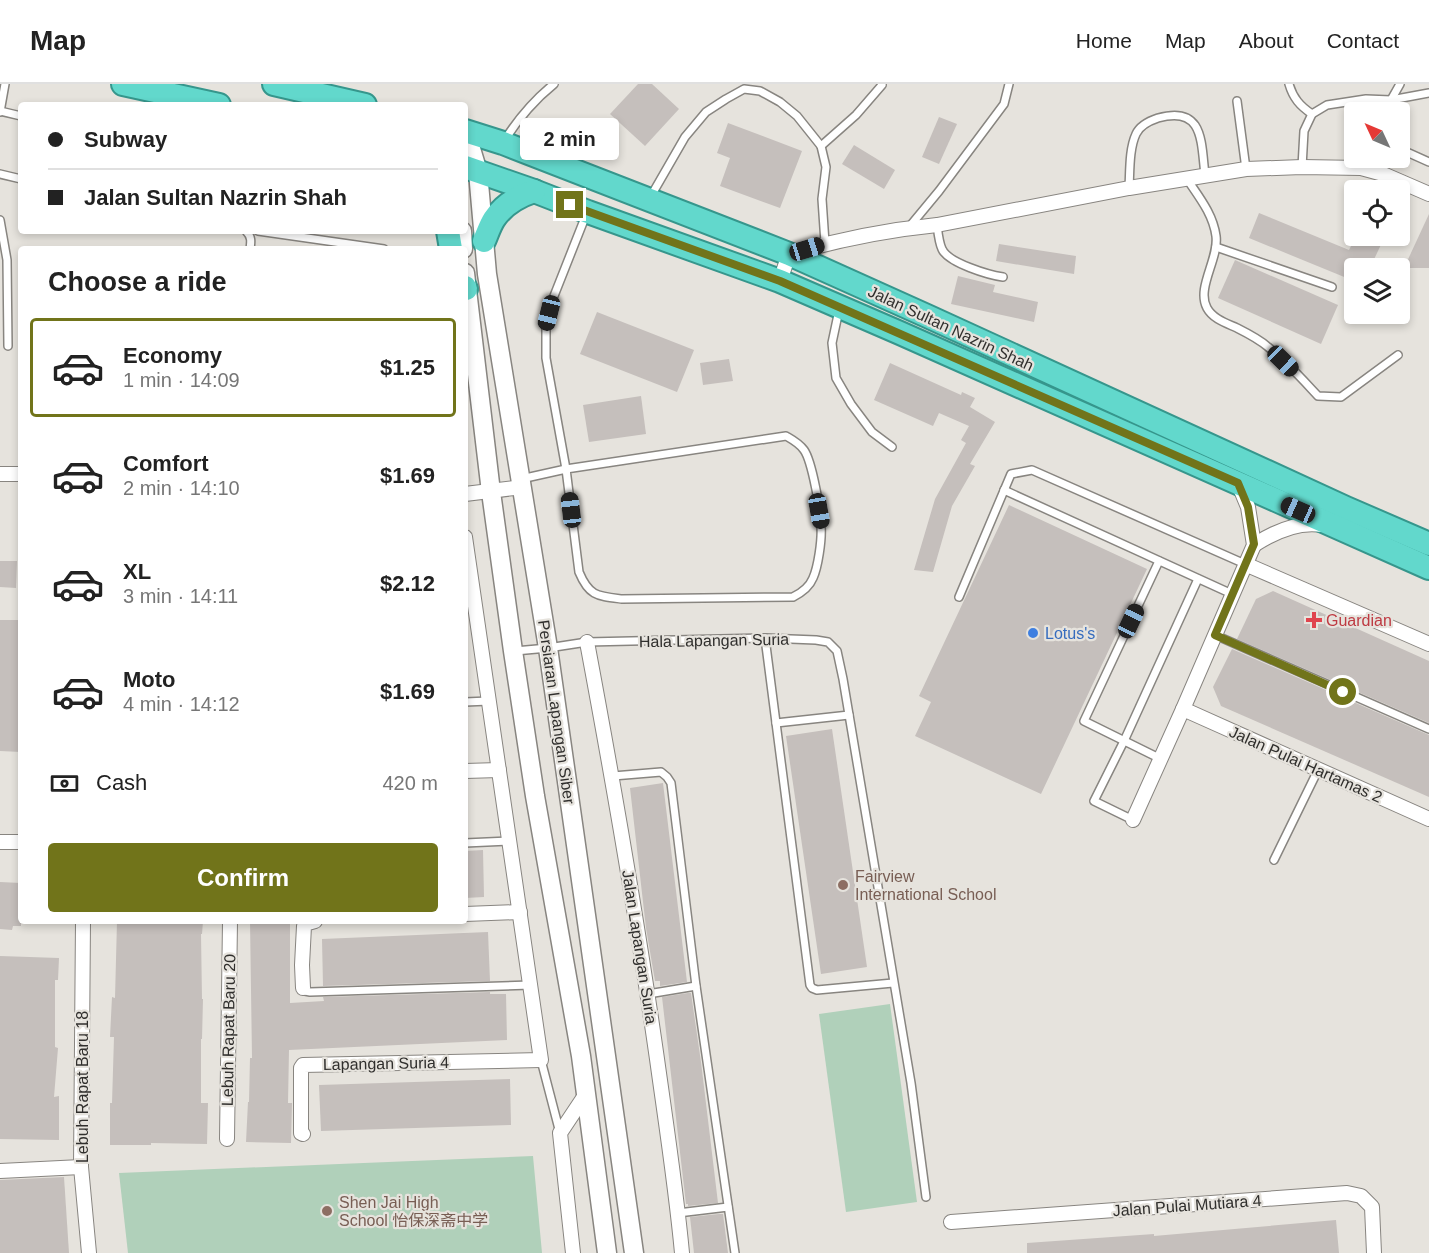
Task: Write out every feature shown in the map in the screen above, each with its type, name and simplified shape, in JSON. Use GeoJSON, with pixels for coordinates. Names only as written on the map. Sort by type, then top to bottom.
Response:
{"type":"FeatureCollection","features":[{"type":"Feature","properties":{"kind":"highway"},"geometry":{"type":"LineString","coordinates":[[123,84],[205,102]]}},
{"type":"Feature","properties":{"kind":"highway"},"geometry":{"type":"LineString","coordinates":[[284,85],[353,102]]}},
{"type":"Feature","properties":{"kind":"highway","name":"Jalan Sultan Nazrin Shah"},"geometry":{"type":"LineString","coordinates":[[468,134],[503,143],[789,254],[1336,504],[1429,544]]}},
{"type":"Feature","properties":{"kind":"highway","name":"Jalan Sultan Nazrin Shah"},"geometry":{"type":"LineString","coordinates":[[472,170],[780,281],[1429,568]]}},
{"type":"Feature","properties":{"kind":"highway"},"geometry":{"type":"LineString","coordinates":[[474,245],[508,204],[518,196],[534,191]]}},
{"type":"Feature","properties":{"kind":"main road","name":"Persiaran Lapangan Siber"},"geometry":{"type":"LineString","coordinates":[[468,149],[472,170],[474,245],[487,274],[522,483],[548,648],[634,1253]]}},
{"type":"Feature","properties":{"kind":"main road","name":"Persiaran Lapangan Siber"},"geometry":{"type":"LineString","coordinates":[[468,307],[513,651],[535,796],[581,1056],[607,1253]]}},
{"type":"Feature","properties":{"kind":"main road"},"geometry":{"type":"LineString","coordinates":[[581,1056],[605,1050]]}},
{"type":"Feature","properties":{"kind":"street"},"geometry":{"type":"LineString","coordinates":[[780,281],[789,254],[825,243],[1246,169],[1361,168],[1383,174],[1429,194]]}},
{"type":"Feature","properties":{"kind":"street"},"geometry":{"type":"LineString","coordinates":[[0,474],[18,474]]}},
{"type":"Feature","properties":{"kind":"street"},"geometry":{"type":"LineString","coordinates":[[468,494],[491,492],[522,483]]}},
{"type":"Feature","properties":{"kind":"street"},"geometry":{"type":"LineString","coordinates":[[1238,483],[1248,507],[1254,544]]}},
{"type":"Feature","properties":{"kind":"street"},"geometry":{"type":"LineString","coordinates":[[1133,820],[1254,544],[1264,537],[1292,526],[1315,524],[1339,528]]}},
{"type":"Feature","properties":{"kind":"street"},"geometry":{"type":"LineString","coordinates":[[1245,564],[1429,644]]}},
{"type":"Feature","properties":{"kind":"street"},"geometry":{"type":"LineString","coordinates":[[468,582],[471,626],[489,701],[541,1059]]}},
{"type":"Feature","properties":{"kind":"street","name":"Jalan Lapangan Suria"},"geometry":{"type":"LineString","coordinates":[[587,642],[648,994],[682,1253]]}},
{"type":"Feature","properties":{"kind":"street","name":"Jalan Pulai Hartamas 2"},"geometry":{"type":"LineString","coordinates":[[1183,710],[1429,819]]}},
{"type":"Feature","properties":{"kind":"street"},"geometry":{"type":"LineString","coordinates":[[468,771],[499,770]]}},
{"type":"Feature","properties":{"kind":"street"},"geometry":{"type":"LineString","coordinates":[[0,842],[18,842]]}},
{"type":"Feature","properties":{"kind":"street"},"geometry":{"type":"LineString","coordinates":[[468,914],[520,912]]}},
{"type":"Feature","properties":{"kind":"street","name":"Lebuh Rapat Baru 18"},"geometry":{"type":"LineString","coordinates":[[83,924],[81,1167],[89,1253]]}},
{"type":"Feature","properties":{"kind":"street","name":"Lebuh Rapat Baru 20"},"geometry":{"type":"LineString","coordinates":[[227,1139],[230,924]]}},
{"type":"Feature","properties":{"kind":"street"},"geometry":{"type":"LineString","coordinates":[[303,988],[302,965],[306,924]]}},
{"type":"Feature","properties":{"kind":"street","name":"Lapangan Suria 4"},"geometry":{"type":"LineString","coordinates":[[303,1134],[301,1132],[301,1068],[303,1065],[541,1059]]}},
{"type":"Feature","properties":{"kind":"street"},"geometry":{"type":"LineString","coordinates":[[573,1253],[560,1133],[586,1094]]}},
{"type":"Feature","properties":{"kind":"street"},"geometry":{"type":"LineString","coordinates":[[0,1171],[81,1167]]}},
{"type":"Feature","properties":{"kind":"street","name":"Jalan Pulai Mutiara 4"},"geometry":{"type":"LineString","coordinates":[[951,1222],[1347,1193],[1361,1196],[1372,1207],[1374,1253]]}},
{"type":"Feature","properties":{"kind":"lane"},"geometry":{"type":"LineString","coordinates":[[5,84],[0,112],[18,115]]}},
{"type":"Feature","properties":{"kind":"lane"},"geometry":{"type":"LineString","coordinates":[[503,143],[536,99],[554,84]]}},
{"type":"Feature","properties":{"kind":"lane"},"geometry":{"type":"LineString","coordinates":[[908,228],[939,191],[1004,104],[1009,84]]}},
{"type":"Feature","properties":{"kind":"lane"},"geometry":{"type":"LineString","coordinates":[[1289,84],[1299,105],[1312,114]]}},
{"type":"Feature","properties":{"kind":"lane"},"geometry":{"type":"LineString","coordinates":[[1391,100],[1400,84]]}},
{"type":"Feature","properties":{"kind":"lane"},"geometry":{"type":"LineString","coordinates":[[821,146],[856,115],[882,85]]}},
{"type":"Feature","properties":{"kind":"lane"},"geometry":{"type":"LineString","coordinates":[[648,200],[685,136],[706,112],[746,87],[760,91],[780,102],[797,116],[821,146],[826,167],[822,199],[825,243]]}},
{"type":"Feature","properties":{"kind":"lane"},"geometry":{"type":"LineString","coordinates":[[1302,167],[1304,131],[1312,114],[1327,105],[1366,99],[1391,100],[1429,93]]}},
{"type":"Feature","properties":{"kind":"lane"},"geometry":{"type":"LineString","coordinates":[[1237,102],[1246,169]]}},
{"type":"Feature","properties":{"kind":"lane"},"geometry":{"type":"LineString","coordinates":[[1129,188],[1135,136],[1148,121],[1164,117],[1182,116],[1192,120],[1200,136],[1205,175]]}},
{"type":"Feature","properties":{"kind":"lane"},"geometry":{"type":"LineString","coordinates":[[1410,153],[1429,162]]}},
{"type":"Feature","properties":{"kind":"lane"},"geometry":{"type":"LineString","coordinates":[[0,174],[18,178]]}},
{"type":"Feature","properties":{"kind":"lane"},"geometry":{"type":"LineString","coordinates":[[1187,179],[1209,212],[1216,236],[1216,246],[1204,290],[1206,306],[1213,316],[1268,346],[1318,396],[1341,398],[1398,355]]}},
{"type":"Feature","properties":{"kind":"lane"},"geometry":{"type":"LineString","coordinates":[[522,483],[566,470],[786,436],[799,443],[806,453],[813,479],[821,527],[819,552],[813,578],[804,591],[793,597],[622,599],[598,596],[585,585],[579,572],[566,470],[546,358],[546,325],[555,291],[588,212]]}},
{"type":"Feature","properties":{"kind":"lane"},"geometry":{"type":"LineString","coordinates":[[0,220],[8,260],[8,346]]}},
{"type":"Feature","properties":{"kind":"lane"},"geometry":{"type":"LineString","coordinates":[[937,225],[942,250],[947,256],[985,274],[1003,277]]}},
{"type":"Feature","properties":{"kind":"lane"},"geometry":{"type":"LineString","coordinates":[[279,234],[363,246]]}},
{"type":"Feature","properties":{"kind":"lane"},"geometry":{"type":"LineString","coordinates":[[1216,246],[1332,287]]}},
{"type":"Feature","properties":{"kind":"lane"},"geometry":{"type":"LineString","coordinates":[[839,307],[832,343],[836,378],[851,404],[872,432],[892,447]]}},
{"type":"Feature","properties":{"kind":"lane"},"geometry":{"type":"LineString","coordinates":[[959,597],[1011,474],[1032,470],[1245,564]]}},
{"type":"Feature","properties":{"kind":"lane"},"geometry":{"type":"LineString","coordinates":[[1004,490],[1232,594]]}},
{"type":"Feature","properties":{"kind":"lane"},"geometry":{"type":"LineString","coordinates":[[1159,561],[1084,721],[1161,759]]}},
{"type":"Feature","properties":{"kind":"lane"},"geometry":{"type":"LineString","coordinates":[[1133,820],[1094,801],[1198,579]]}},
{"type":"Feature","properties":{"kind":"lane"},"geometry":{"type":"LineString","coordinates":[[1215,635],[1429,729]]}},
{"type":"Feature","properties":{"kind":"lane"},"geometry":{"type":"LineString","coordinates":[[765,638],[810,985],[817,990],[893,983]]}},
{"type":"Feature","properties":{"kind":"lane","name":"Hala Lapangan Suria"},"geometry":{"type":"LineString","coordinates":[[513,651],[587,642],[765,638],[828,642],[837,651],[849,715]]}},
{"type":"Feature","properties":{"kind":"lane"},"geometry":{"type":"LineString","coordinates":[[468,702],[489,701]]}},
{"type":"Feature","properties":{"kind":"lane"},"geometry":{"type":"LineString","coordinates":[[776,723],[849,715],[911,1083],[926,1197]]}},
{"type":"Feature","properties":{"kind":"lane"},"geometry":{"type":"LineString","coordinates":[[1274,860],[1318,770]]}},
{"type":"Feature","properties":{"kind":"lane"},"geometry":{"type":"LineString","coordinates":[[612,776],[662,772],[671,783],[696,986],[735,1253]]}},
{"type":"Feature","properties":{"kind":"lane"},"geometry":{"type":"LineString","coordinates":[[468,843],[509,842]]}},
{"type":"Feature","properties":{"kind":"lane"},"geometry":{"type":"LineString","coordinates":[[303,988],[310,992],[530,985]]}},
{"type":"Feature","properties":{"kind":"lane"},"geometry":{"type":"LineString","coordinates":[[648,994],[696,986]]}},
{"type":"Feature","properties":{"kind":"lane"},"geometry":{"type":"LineString","coordinates":[[541,1059],[560,1133]]}},
{"type":"Feature","properties":{"kind":"lane"},"geometry":{"type":"LineString","coordinates":[[678,1213],[728,1207]]}},
{"type":"Feature","properties":{"kind":"green space"},"geometry":{"type":"Polygon","coordinates":[[[890,1004],[917,1202],[846,1212],[819,1014],[890,1004]]]}},
{"type":"Feature","properties":{"kind":"green space","name":"Shen Jai High School 怡保深斋中学"},"geometry":{"type":"Polygon","coordinates":[[[533,1156],[542,1253],[128,1253],[119,1173],[533,1156]]]}},
{"type":"Feature","properties":{"kind":"building"},"geometry":{"type":"Polygon","coordinates":[[[638,84],[652,84],[679,109],[645,146],[610,114],[638,84]]]}},
{"type":"Feature","properties":{"kind":"building"},"geometry":{"type":"Polygon","coordinates":[[[939,117],[957,124],[939,164],[922,157],[939,117]]]}},
{"type":"Feature","properties":{"kind":"building"},"geometry":{"type":"Polygon","coordinates":[[[728,123],[802,151],[780,208],[720,186],[730,158],[717,153],[728,123]]]}},
{"type":"Feature","properties":{"kind":"building"},"geometry":{"type":"Polygon","coordinates":[[[854,145],[895,170],[884,189],[842,164],[854,145]]]}},
{"type":"Feature","properties":{"kind":"building"},"geometry":{"type":"Polygon","coordinates":[[[1259,213],[1349,250],[1351,246],[1380,246],[1375,258],[1344,258],[1344,277],[1249,238],[1259,213]]]}},
{"type":"Feature","properties":{"kind":"building"},"geometry":{"type":"Polygon","coordinates":[[[1429,214],[1429,268],[1410,268],[1409,258],[1429,214]]]}},
{"type":"Feature","properties":{"kind":"building"},"geometry":{"type":"Polygon","coordinates":[[[999,244],[1076,256],[1074,274],[996,261],[999,244]]]}},
{"type":"Feature","properties":{"kind":"building"},"geometry":{"type":"Polygon","coordinates":[[[1235,260],[1338,305],[1321,344],[1218,298],[1235,260]]]}},
{"type":"Feature","properties":{"kind":"building"},"geometry":{"type":"Polygon","coordinates":[[[958,276],[995,285],[993,292],[1038,302],[1034,322],[951,304],[958,276]]]}},
{"type":"Feature","properties":{"kind":"building"},"geometry":{"type":"Polygon","coordinates":[[[597,312],[694,350],[677,392],[580,354],[597,312]]]}},
{"type":"Feature","properties":{"kind":"building"},"geometry":{"type":"Polygon","coordinates":[[[729,359],[733,381],[703,385],[700,363],[729,359]]]}},
{"type":"Feature","properties":{"kind":"building"},"geometry":{"type":"Polygon","coordinates":[[[890,363],[961,395],[962,392],[975,398],[970,407],[995,422],[970,464],[975,466],[952,506],[933,572],[914,570],[935,499],[966,443],[961,440],[969,426],[939,413],[933,426],[874,400],[890,363]]]}},
{"type":"Feature","properties":{"kind":"building"},"geometry":{"type":"Polygon","coordinates":[[[641,396],[646,434],[589,442],[583,405],[641,396]]]}},
{"type":"Feature","properties":{"kind":"building","name":"Lotus's"},"geometry":{"type":"Polygon","coordinates":[[[1009,505],[1147,569],[1041,794],[915,736],[931,702],[919,696],[1009,505]]]}},
{"type":"Feature","properties":{"kind":"building"},"geometry":{"type":"Polygon","coordinates":[[[0,561],[17,561],[16,588],[0,587],[0,561]]]}},
{"type":"Feature","properties":{"kind":"building"},"geometry":{"type":"Polygon","coordinates":[[[1273,591],[1429,661],[1429,723],[1237,639],[1256,599],[1273,591]]]}},
{"type":"Feature","properties":{"kind":"building"},"geometry":{"type":"Polygon","coordinates":[[[0,620],[18,620],[18,752],[0,751],[0,620]]]}},
{"type":"Feature","properties":{"kind":"building"},"geometry":{"type":"Polygon","coordinates":[[[1232,649],[1429,735],[1429,797],[1221,706],[1213,687],[1232,649]]]}},
{"type":"Feature","properties":{"kind":"building"},"geometry":{"type":"Polygon","coordinates":[[[832,729],[867,967],[821,974],[786,736],[832,729]]]}},
{"type":"Feature","properties":{"kind":"building"},"geometry":{"type":"Polygon","coordinates":[[[663,783],[687,982],[660,986],[660,981],[655,981],[646,928],[630,788],[663,783]]]}},
{"type":"Feature","properties":{"kind":"building"},"geometry":{"type":"Polygon","coordinates":[[[483,850],[484,897],[468,898],[468,851],[483,850]]]}},
{"type":"Feature","properties":{"kind":"building"},"geometry":{"type":"Polygon","coordinates":[[[0,882],[18,883],[18,924],[21,926],[13,926],[12,930],[0,929],[0,882]]]}},
{"type":"Feature","properties":{"kind":"building"},"geometry":{"type":"Polygon","coordinates":[[[117,924],[203,924],[201,1103],[208,1103],[207,1144],[110,1145],[114,1037],[110,1037],[112,997],[115,998],[117,924]]]}},
{"type":"Feature","properties":{"kind":"building"},"geometry":{"type":"Polygon","coordinates":[[[250,924],[290,924],[290,1003],[324,1001],[323,997],[490,992],[490,994],[506,994],[507,1040],[289,1050],[288,1103],[292,1103],[291,1143],[246,1142],[250,1058],[252,1058],[250,924]]]}},
{"type":"Feature","properties":{"kind":"building"},"geometry":{"type":"Polygon","coordinates":[[[488,932],[490,981],[323,986],[322,939],[488,932]]]}},
{"type":"Feature","properties":{"kind":"building"},"geometry":{"type":"Polygon","coordinates":[[[0,956],[59,958],[58,980],[55,980],[55,1047],[58,1048],[54,1097],[59,1096],[59,1140],[0,1139],[0,956]]]}},
{"type":"Feature","properties":{"kind":"building"},"geometry":{"type":"Polygon","coordinates":[[[691,993],[718,1203],[688,1206],[662,997],[691,993]]]}},
{"type":"Feature","properties":{"kind":"building"},"geometry":{"type":"Polygon","coordinates":[[[510,1079],[511,1125],[321,1131],[319,1085],[510,1079]]]}},
{"type":"Feature","properties":{"kind":"building"},"geometry":{"type":"Polygon","coordinates":[[[64,1177],[69,1253],[0,1253],[0,1180],[64,1177]]]}},
{"type":"Feature","properties":{"kind":"building"},"geometry":{"type":"Polygon","coordinates":[[[723,1214],[728,1253],[694,1253],[690,1217],[723,1214]]]}},
{"type":"Feature","properties":{"kind":"building"},"geometry":{"type":"Polygon","coordinates":[[[1336,1220],[1339,1253],[1027,1253],[1027,1243],[1154,1234],[1154,1236],[1336,1220]]]}},
{"type":"Feature","properties":{"kind":"place","name":"Guardian"},"geometry":{"type":"Point","coordinates":[1314,620]}},
{"type":"Feature","properties":{"kind":"place","name":"Lotus's"},"geometry":{"type":"Point","coordinates":[1033,633]}},
{"type":"Feature","properties":{"kind":"place","name":"Fairview International School"},"geometry":{"type":"Point","coordinates":[843,885]}},
{"type":"Feature","properties":{"kind":"place","name":"Shen Jai High School 怡保深斋中学"},"geometry":{"type":"Point","coordinates":[327,1211]}},
{"type":"Feature","properties":{"kind":"route"},"geometry":{"type":"LineString","coordinates":[[570,205],[780,281],[1238,483],[1248,507],[1254,544],[1215,635],[1343,692]]}}]}
